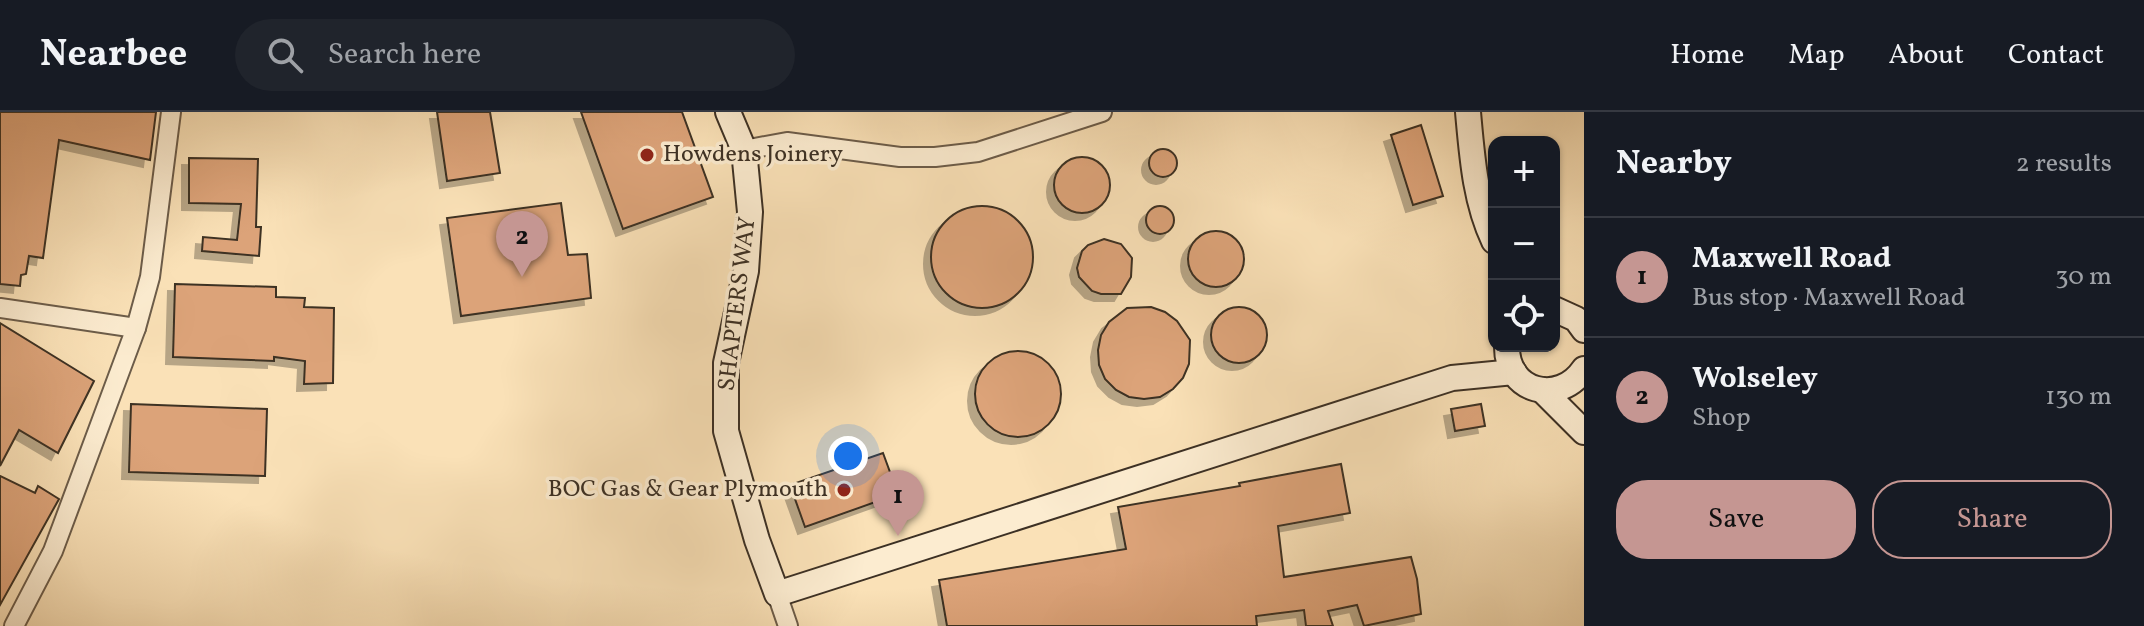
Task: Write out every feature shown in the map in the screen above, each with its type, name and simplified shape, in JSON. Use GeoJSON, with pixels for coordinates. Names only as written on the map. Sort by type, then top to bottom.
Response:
{"type":"FeatureCollection","features":[{"type":"Feature","properties":{"kind":"street"},"geometry":{"type":"LineString","coordinates":[[14,626],[53,551],[136,328],[150,277],[171,112]]}},
{"type":"Feature","properties":{"kind":"street","name":"SHAPTERS WAY"},"geometry":{"type":"LineString","coordinates":[[728,112],[744,150],[750,212],[747,257],[726,363],[726,431],[757,540],[777,594]]}},
{"type":"Feature","properties":{"kind":"street"},"geometry":{"type":"LineString","coordinates":[[744,150],[787,142],[900,157],[935,157],[978,152],[1102,112]]}},
{"type":"Feature","properties":{"kind":"street"},"geometry":{"type":"LineString","coordinates":[[1468,112],[1473,165],[1488,228]]}},
{"type":"Feature","properties":{"kind":"street"},"geometry":{"type":"LineString","coordinates":[[0,308],[136,328]]}},
{"type":"Feature","properties":{"kind":"street"},"geometry":{"type":"LineString","coordinates":[[1452,378],[1494,352]]}},
{"type":"Feature","properties":{"kind":"street"},"geometry":{"type":"LineString","coordinates":[[1506,352],[1521,381],[1542,390],[1584,432]]}},
{"type":"Feature","properties":{"kind":"street"},"geometry":{"type":"LineString","coordinates":[[788,626],[777,594],[1452,378],[1514,372]]}},
{"type":"Feature","properties":{"kind":"street"},"geometry":{"type":"LineString","coordinates":[[1542,390],[1565,387],[1584,372]]}},
{"type":"Feature","properties":{"kind":"building"},"geometry":{"type":"Polygon","coordinates":[[[0,112],[156,112],[150,160],[59,140],[43,258],[29,256],[20,286],[0,284],[0,112]]]}},
{"type":"Feature","properties":{"kind":"building"},"geometry":{"type":"Polygon","coordinates":[[[437,112],[490,112],[500,173],[447,181],[437,112]]]}},
{"type":"Feature","properties":{"kind":"building","name":"Howdens Joinery"},"geometry":{"type":"Polygon","coordinates":[[[581,112],[682,112],[713,197],[623,229],[581,112]]]}},
{"type":"Feature","properties":{"kind":"building"},"geometry":{"type":"Polygon","coordinates":[[[1421,125],[1443,196],[1413,205],[1391,135],[1421,125]]]}},
{"type":"Feature","properties":{"kind":"building"},"geometry":{"type":"Polygon","coordinates":[[[1163,149],[1173,153],[1177,163],[1173,173],[1163,177],[1153,173],[1149,163],[1153,153],[1163,149]]]}},
{"type":"Feature","properties":{"kind":"building"},"geometry":{"type":"Polygon","coordinates":[[[1082,157],[1102,165],[1110,185],[1102,205],[1082,213],[1062,205],[1054,185],[1062,165],[1082,157]]]}},
{"type":"Feature","properties":{"kind":"building"},"geometry":{"type":"Polygon","coordinates":[[[189,158],[258,159],[256,227],[261,227],[259,256],[202,251],[203,237],[237,240],[241,204],[189,203],[189,158]]]}},
{"type":"Feature","properties":{"kind":"building"},"geometry":{"type":"Polygon","coordinates":[[[561,203],[568,255],[587,254],[591,298],[461,316],[447,218],[561,203]]]}},
{"type":"Feature","properties":{"kind":"building"},"geometry":{"type":"Polygon","coordinates":[[[982,206],[1002,209],[1025,228],[1030,237],[1033,257],[1030,277],[1011,300],[1002,305],[982,308],[962,305],[939,286],[934,277],[931,257],[934,237],[953,214],[962,209],[982,206]]]}},
{"type":"Feature","properties":{"kind":"building"},"geometry":{"type":"Polygon","coordinates":[[[1160,206],[1170,210],[1174,220],[1170,230],[1160,234],[1150,230],[1146,220],[1150,210],[1160,206]]]}},
{"type":"Feature","properties":{"kind":"building"},"geometry":{"type":"Polygon","coordinates":[[[1216,231],[1236,239],[1244,259],[1236,279],[1216,287],[1196,279],[1188,259],[1196,239],[1216,231]]]}},
{"type":"Feature","properties":{"kind":"building"},"geometry":{"type":"Polygon","coordinates":[[[1104,239],[1121,244],[1132,258],[1131,277],[1121,294],[1092,291],[1079,277],[1077,268],[1082,251],[1104,239]]]}},
{"type":"Feature","properties":{"kind":"building"},"geometry":{"type":"Polygon","coordinates":[[[175,284],[276,287],[276,297],[305,298],[304,307],[334,308],[333,383],[304,384],[305,361],[274,357],[274,361],[173,357],[175,284]]]}},
{"type":"Feature","properties":{"kind":"building"},"geometry":{"type":"Polygon","coordinates":[[[1151,307],[1177,321],[1190,340],[1189,364],[1183,378],[1160,397],[1129,397],[1105,379],[1099,365],[1101,335],[1109,322],[1127,308],[1151,307]]]}},
{"type":"Feature","properties":{"kind":"building"},"geometry":{"type":"Polygon","coordinates":[[[1239,307],[1259,315],[1267,335],[1259,355],[1239,363],[1219,355],[1211,335],[1219,315],[1239,307]]]}},
{"type":"Feature","properties":{"kind":"building"},"geometry":{"type":"Polygon","coordinates":[[[0,323],[94,381],[58,453],[19,430],[0,466],[0,323]]]}},
{"type":"Feature","properties":{"kind":"building"},"geometry":{"type":"Polygon","coordinates":[[[1018,351],[1035,354],[1049,363],[1058,377],[1061,394],[1058,411],[1049,425],[1035,434],[1018,437],[1001,434],[987,425],[978,411],[975,394],[978,377],[987,363],[1001,354],[1018,351]]]}},
{"type":"Feature","properties":{"kind":"building"},"geometry":{"type":"Polygon","coordinates":[[[131,404],[267,409],[265,476],[129,472],[131,404]]]}},
{"type":"Feature","properties":{"kind":"building"},"geometry":{"type":"Polygon","coordinates":[[[1481,404],[1485,426],[1455,431],[1451,409],[1481,404]]]}},
{"type":"Feature","properties":{"kind":"building","name":"BOC Gas & Gear Plymouth"},"geometry":{"type":"Polygon","coordinates":[[[883,453],[898,494],[805,527],[790,485],[883,453]]]}},
{"type":"Feature","properties":{"kind":"building"},"geometry":{"type":"Polygon","coordinates":[[[1341,464],[1350,513],[1278,526],[1284,577],[1411,557],[1421,614],[1364,626],[1357,605],[1328,611],[1333,626],[1306,626],[1304,610],[1256,616],[1257,626],[947,626],[939,580],[1126,549],[1118,507],[1240,486],[1239,483],[1341,464]]]}},
{"type":"Feature","properties":{"kind":"building"},"geometry":{"type":"Polygon","coordinates":[[[0,476],[35,493],[38,486],[59,499],[0,605],[0,476]]]}},
{"type":"Feature","properties":{"kind":"place","name":"Howdens Joinery"},"geometry":{"type":"Point","coordinates":[647,155]}},
{"type":"Feature","properties":{"kind":"place","name":"Wolseley"},"geometry":{"type":"Point","coordinates":[522,277]}},
{"type":"Feature","properties":{"kind":"place","name":"BOC Gas & Gear Plymouth"},"geometry":{"type":"Point","coordinates":[844,490]}},
{"type":"Feature","properties":{"kind":"place","name":"Maxwell Road"},"geometry":{"type":"Point","coordinates":[898,536]}}]}
